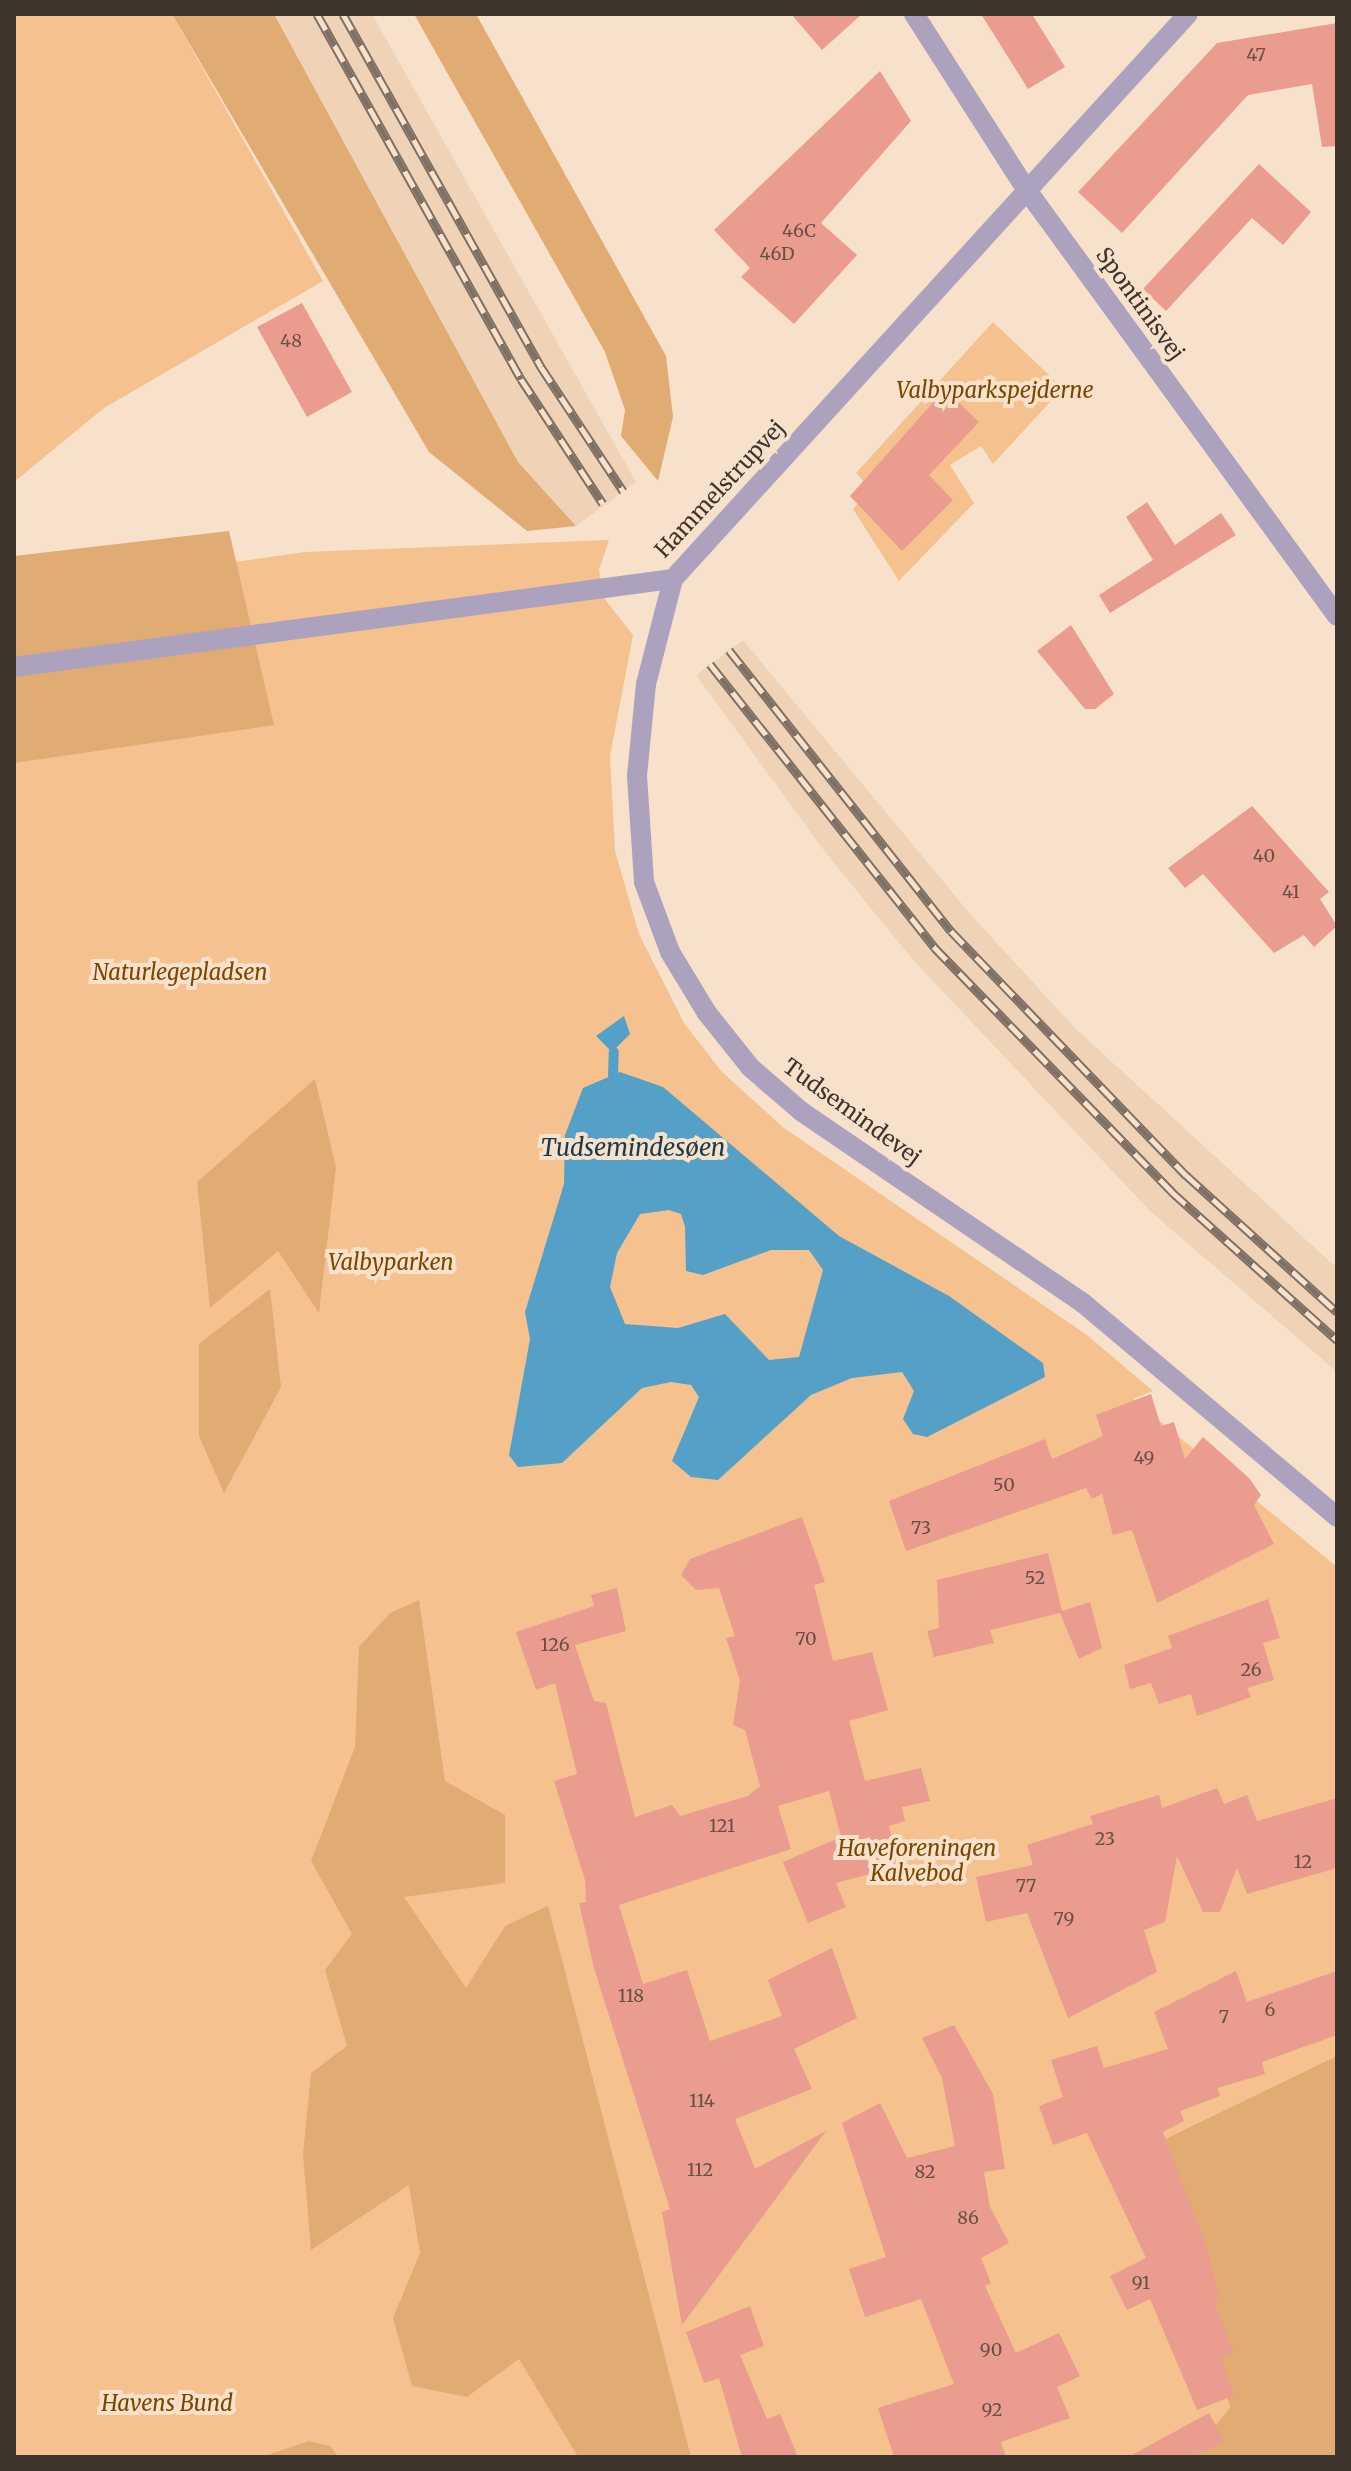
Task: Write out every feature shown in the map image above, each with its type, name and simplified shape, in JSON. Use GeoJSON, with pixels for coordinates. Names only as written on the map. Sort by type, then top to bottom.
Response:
{"type":"FeatureCollection","features":[{"type":"Feature","properties":{"kind":"street","name":"Spontinisvej"},"geometry":{"type":"LineString","coordinates":[[914,14],[1026,189],[1337,616]]}},
{"type":"Feature","properties":{"kind":"street","name":"Hammelstrupvej"},"geometry":{"type":"LineString","coordinates":[[14,667],[673,579],[1188,14]]}},
{"type":"Feature","properties":{"kind":"street","name":"Tudsemindevej"},"geometry":{"type":"LineString","coordinates":[[673,579],[646,684],[637,776],[644,882],[670,952],[707,1013],[751,1068],[802,1112],[1083,1303],[1337,1517]]}},
{"type":"Feature","properties":{"kind":"shaded area"},"geometry":{"type":"Polygon","coordinates":[[[172,14],[274,14],[518,462],[576,526],[527,531],[429,452],[172,14]]]}},
{"type":"Feature","properties":{"kind":"shaded area"},"geometry":{"type":"Polygon","coordinates":[[[274,14],[372,14],[636,482],[576,526],[518,462],[274,14]]]}},
{"type":"Feature","properties":{"kind":"shaded area"},"geometry":{"type":"Polygon","coordinates":[[[414,14],[476,14],[666,356],[673,417],[658,481],[621,436],[625,410],[605,352],[414,14]]]}},
{"type":"Feature","properties":{"kind":"shaded area"},"geometry":{"type":"Polygon","coordinates":[[[229,531],[274,725],[14,763],[14,556],[229,531]]]}},
{"type":"Feature","properties":{"kind":"shaded area"},"geometry":{"type":"Polygon","coordinates":[[[743,640],[972,916],[1075,1028],[1337,1268],[1337,1372],[1150,1211],[913,960],[825,852],[696,675],[743,640]]]}},
{"type":"Feature","properties":{"kind":"shaded area"},"geometry":{"type":"Polygon","coordinates":[[[315,1079],[336,1167],[319,1313],[278,1251],[210,1308],[197,1182],[315,1079]]]}},
{"type":"Feature","properties":{"kind":"shaded area"},"geometry":{"type":"Polygon","coordinates":[[[270,1289],[281,1387],[224,1493],[199,1436],[199,1344],[270,1289]]]}},
{"type":"Feature","properties":{"kind":"shaded area"},"geometry":{"type":"Polygon","coordinates":[[[419,1600],[445,1781],[505,1815],[505,1883],[404,1897],[466,1988],[505,1926],[548,1906],[691,2457],[578,2457],[519,2359],[467,2397],[412,2386],[393,2318],[420,2253],[409,2185],[311,2250],[303,2155],[311,2073],[347,2046],[325,1970],[352,1934],[311,1861],[355,1747],[359,1647],[390,1613],[419,1600]]]}},
{"type":"Feature","properties":{"kind":"shaded area"},"geometry":{"type":"Polygon","coordinates":[[[1337,2056],[1337,2457],[1190,2457],[1230,2408],[1153,2145],[1337,2056]]]}},
{"type":"Feature","properties":{"kind":"shaded area"},"geometry":{"type":"Polygon","coordinates":[[[309,2441],[330,2446],[339,2457],[262,2457],[309,2441]]]}},
{"type":"Feature","properties":{"kind":"green space"},"geometry":{"type":"Polygon","coordinates":[[[14,14],[172,14],[323,281],[104,408],[14,482],[14,14]]]}},
{"type":"Feature","properties":{"kind":"green space","name":"Valbyparkspejderne"},"geometry":{"type":"Polygon","coordinates":[[[993,322],[1063,388],[993,464],[981,446],[950,465],[974,503],[899,581],[853,509],[871,489],[856,473],[993,322]]]}},
{"type":"Feature","properties":{"kind":"green space","name":"Valbyparken"},"geometry":{"type":"Polygon","coordinates":[[[609,540],[599,570],[604,598],[633,635],[610,756],[615,851],[639,934],[684,1023],[722,1072],[784,1128],[1087,1335],[1153,1391],[1133,1399],[1337,1567],[1337,2457],[1244,2420],[1154,2145],[1230,2409],[1190,2457],[14,2457],[14,593],[305,552],[609,540]]]}},
{"type":"Feature","properties":{"kind":"water"},"geometry":{"type":"Polygon","coordinates":[[[624,1016],[630,1034],[612,1052],[596,1036],[624,1016]]]}},
{"type":"Feature","properties":{"kind":"water","name":"Tudsemindesøen"},"geometry":{"type":"Polygon","coordinates":[[[620,1072],[663,1087],[839,1236],[949,1296],[1043,1363],[1045,1377],[927,1437],[913,1434],[903,1419],[914,1391],[902,1372],[852,1378],[811,1395],[718,1480],[691,1477],[672,1461],[699,1397],[691,1385],[671,1382],[642,1388],[562,1463],[518,1467],[509,1455],[530,1339],[525,1312],[564,1184],[565,1135],[583,1088],[620,1072]],[[669,1210],[640,1214],[617,1253],[610,1287],[625,1324],[678,1328],[725,1314],[769,1360],[799,1357],[823,1270],[809,1250],[771,1250],[703,1275],[686,1271],[685,1227],[681,1214],[669,1210]]]}},
{"type":"Feature","properties":{"kind":"building"},"geometry":{"type":"Polygon","coordinates":[[[791,14],[862,14],[822,50],[791,14]]]}},
{"type":"Feature","properties":{"kind":"building"},"geometry":{"type":"Polygon","coordinates":[[[981,14],[1032,14],[1065,67],[1028,89],[981,14]]]}},
{"type":"Feature","properties":{"kind":"building"},"geometry":{"type":"Polygon","coordinates":[[[1337,23],[1337,146],[1322,147],[1312,84],[1248,95],[1122,233],[1078,192],[1217,43],[1337,23]]]}},
{"type":"Feature","properties":{"kind":"building"},"geometry":{"type":"Polygon","coordinates":[[[880,71],[911,121],[821,223],[857,255],[794,324],[741,277],[750,268],[714,230],[880,71]]]}},
{"type":"Feature","properties":{"kind":"building"},"geometry":{"type":"Polygon","coordinates":[[[1259,164],[1311,212],[1283,245],[1252,218],[1166,311],[1143,289],[1259,164]]]}},
{"type":"Feature","properties":{"kind":"building"},"geometry":{"type":"Polygon","coordinates":[[[302,303],[352,392],[307,417],[257,327],[302,303]]]}},
{"type":"Feature","properties":{"kind":"building"},"geometry":{"type":"Polygon","coordinates":[[[945,389],[979,422],[929,475],[953,500],[902,551],[850,496],[945,389]]]}},
{"type":"Feature","properties":{"kind":"building"},"geometry":{"type":"Polygon","coordinates":[[[1147,502],[1175,545],[1221,513],[1236,535],[1110,613],[1099,595],[1153,560],[1126,517],[1147,502]]]}},
{"type":"Feature","properties":{"kind":"building"},"geometry":{"type":"Polygon","coordinates":[[[1071,625],[1114,694],[1095,709],[1085,709],[1037,651],[1071,625]]]}},
{"type":"Feature","properties":{"kind":"building"},"geometry":{"type":"Polygon","coordinates":[[[1252,806],[1329,892],[1320,899],[1337,926],[1314,947],[1304,935],[1274,953],[1203,874],[1185,888],[1168,868],[1252,806]]]}},
{"type":"Feature","properties":{"kind":"building"},"geometry":{"type":"Polygon","coordinates":[[[1151,1394],[1161,1426],[1174,1422],[1185,1459],[1203,1437],[1249,1478],[1261,1495],[1254,1505],[1274,1544],[1157,1603],[1132,1530],[1113,1535],[1102,1494],[1092,1499],[1086,1488],[906,1551],[889,1501],[1045,1439],[1052,1459],[1103,1436],[1096,1415],[1151,1394]]]}},
{"type":"Feature","properties":{"kind":"building"},"geometry":{"type":"Polygon","coordinates":[[[802,1517],[825,1582],[814,1585],[833,1661],[872,1652],[888,1710],[849,1721],[865,1781],[921,1768],[930,1801],[902,1807],[905,1821],[889,1826],[899,1866],[836,1883],[846,1907],[808,1923],[783,1862],[841,1837],[829,1791],[778,1806],[791,1849],[619,1905],[643,1984],[687,1970],[710,2041],[782,2016],[768,1980],[832,1948],[857,2018],[794,2049],[812,2089],[735,2119],[755,2169],[826,2131],[682,2325],[662,2212],[670,2209],[594,1968],[579,1903],[586,1902],[585,1880],[554,1781],[577,1774],[555,1683],[536,1690],[516,1632],[594,1606],[591,1595],[617,1588],[626,1631],[575,1645],[594,1701],[606,1703],[635,1817],[672,1805],[680,1816],[748,1796],[760,1786],[745,1730],[733,1725],[740,1681],[726,1638],[735,1636],[719,1588],[696,1590],[681,1575],[690,1559],[802,1517]]]}},
{"type":"Feature","properties":{"kind":"building"},"geometry":{"type":"Polygon","coordinates":[[[1048,1553],[1062,1611],[1090,1602],[1102,1648],[1079,1659],[1060,1613],[990,1630],[994,1643],[934,1657],[927,1631],[939,1628],[937,1580],[1048,1553]]]}},
{"type":"Feature","properties":{"kind":"building"},"geometry":{"type":"Polygon","coordinates":[[[1268,1599],[1280,1638],[1263,1643],[1274,1680],[1247,1688],[1251,1697],[1197,1716],[1191,1694],[1159,1704],[1151,1683],[1130,1689],[1124,1665],[1172,1648],[1168,1636],[1268,1599]]]}},
{"type":"Feature","properties":{"kind":"building"},"geometry":{"type":"Polygon","coordinates":[[[1217,1788],[1224,1804],[1247,1795],[1257,1821],[1337,1798],[1337,1868],[1247,1894],[1237,1868],[1220,1912],[1203,1912],[1177,1856],[1165,1922],[1144,1930],[1157,1972],[1068,2018],[1027,1913],[986,1922],[976,1877],[1033,1865],[1027,1845],[1093,1824],[1090,1816],[1159,1795],[1162,1808],[1217,1788]]]}},
{"type":"Feature","properties":{"kind":"building"},"geometry":{"type":"Polygon","coordinates":[[[1236,1971],[1247,2002],[1337,1971],[1337,2035],[1262,2062],[1265,2074],[1217,2088],[1220,2096],[1180,2111],[1184,2121],[1163,2132],[1206,2245],[1220,2298],[1213,2301],[1234,2352],[1220,2358],[1235,2395],[1197,2410],[1150,2299],[1127,2310],[1110,2276],[1146,2258],[1087,2133],[1053,2145],[1039,2106],[1063,2097],[1051,2060],[1097,2046],[1104,2068],[1168,2049],[1154,2012],[1236,1971]]]}},
{"type":"Feature","properties":{"kind":"building"},"geometry":{"type":"Polygon","coordinates":[[[954,2025],[993,2094],[1005,2169],[984,2172],[990,2207],[1009,2243],[981,2258],[991,2283],[985,2286],[1016,2353],[1059,2333],[1080,2376],[1057,2387],[1070,2418],[1001,2442],[1006,2457],[894,2457],[878,2408],[954,2384],[921,2299],[865,2317],[849,2269],[886,2257],[842,2123],[880,2103],[907,2158],[955,2146],[942,2078],[922,2038],[954,2025]]]}},
{"type":"Feature","properties":{"kind":"building"},"geometry":{"type":"Polygon","coordinates":[[[750,2306],[764,2346],[740,2355],[767,2419],[780,2414],[798,2457],[742,2457],[719,2378],[704,2383],[686,2332],[750,2306]]]}},
{"type":"Feature","properties":{"kind":"building"},"geometry":{"type":"Polygon","coordinates":[[[1209,2413],[1224,2440],[1193,2457],[1128,2457],[1209,2413]]]}},
{"type":"Feature","properties":{"kind":"waterway"},"geometry":{"type":"LineString","coordinates":[[613,1075],[614,1052]]}},
{"type":"Feature","properties":{"kind":"railway"},"geometry":{"type":"LineString","coordinates":[[317,14],[521,379],[603,504]]}},
{"type":"Feature","properties":{"kind":"railway"},"geometry":{"type":"LineString","coordinates":[[343,14],[541,367],[623,491]]}},
{"type":"Feature","properties":{"kind":"railway"},"geometry":{"type":"LineString","coordinates":[[729,650],[951,931],[1186,1175],[1337,1312]]}},
{"type":"Feature","properties":{"kind":"railway"},"geometry":{"type":"LineString","coordinates":[[710,664],[934,947],[1172,1192],[1337,1340]]}},
{"type":"Feature","properties":{"kind":"park label","name":"Naturlegepladsen"},"geometry":{"type":"Point","coordinates":[180,973]}},
{"type":"Feature","properties":{"kind":"park label","name":"Haveforeningen Kalvebod"},"geometry":{"type":"Point","coordinates":[917,1860]}},
{"type":"Feature","properties":{"kind":"park label","name":"Havens Bund"},"geometry":{"type":"Point","coordinates":[167,2404]}}]}
